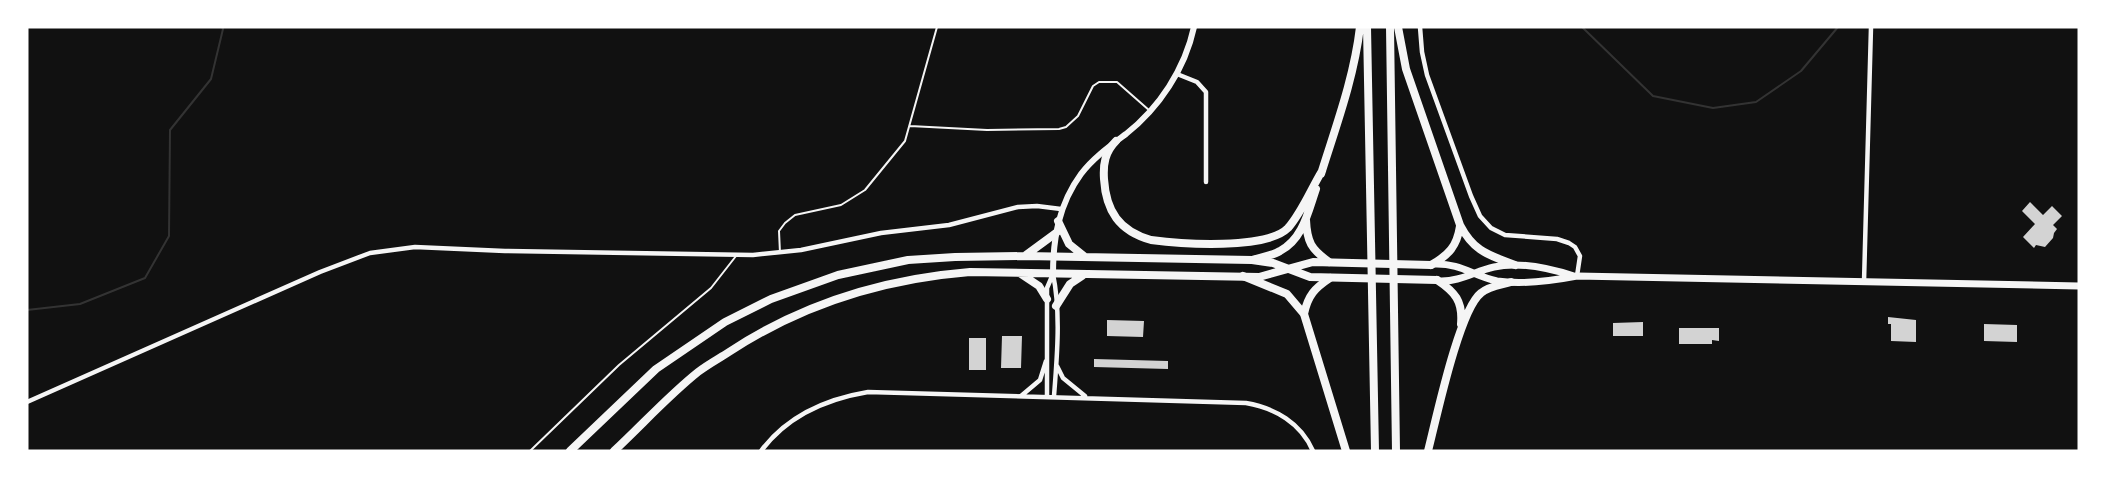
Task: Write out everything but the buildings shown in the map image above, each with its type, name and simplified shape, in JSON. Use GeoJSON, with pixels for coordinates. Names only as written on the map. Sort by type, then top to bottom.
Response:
{"type":"FeatureCollection","features":[{"type":"Feature","properties":{"kind":"highway"},"geometry":{"type":"LineString","coordinates":[[1252,260],[1276,253],[1287,246],[1296,238],[1306,220],[1351,76],[1360,27]]}},
{"type":"Feature","properties":{"kind":"highway"},"geometry":{"type":"LineString","coordinates":[[1367,27],[1375,451]]}},
{"type":"Feature","properties":{"kind":"highway"},"geometry":{"type":"LineString","coordinates":[[1389,27],[1396,451]]}},
{"type":"Feature","properties":{"kind":"highway"},"geometry":{"type":"LineString","coordinates":[[1398,27],[1406,69],[1460,225],[1466,236],[1481,251],[1515,265]]}},
{"type":"Feature","properties":{"kind":"highway"},"geometry":{"type":"LineString","coordinates":[[1116,141],[1107,153],[1104,162],[1105,194],[1108,206],[1124,227],[1151,240],[1243,243],[1270,239],[1287,229],[1322,171]]}},
{"type":"Feature","properties":{"kind":"highway"},"geometry":{"type":"LineString","coordinates":[[1306,220],[1309,243],[1317,254],[1329,262]]}},
{"type":"Feature","properties":{"kind":"highway"},"geometry":{"type":"LineString","coordinates":[[1058,221],[1069,244],[1085,257]]}},
{"type":"Feature","properties":{"kind":"highway"},"geometry":{"type":"LineString","coordinates":[[614,451],[698,372],[774,325],[856,292],[910,279],[970,272],[1268,276],[1307,263],[1431,265],[1451,252],[1456,244],[1460,225]]}},
{"type":"Feature","properties":{"kind":"highway"},"geometry":{"type":"LineString","coordinates":[[1025,256],[1056,233]]}},
{"type":"Feature","properties":{"kind":"highway"},"geometry":{"type":"LineString","coordinates":[[570,451],[656,369],[733,318],[804,285],[855,270],[924,258],[1053,256],[1252,260],[1267,261],[1305,276],[1437,280],[1450,289],[1458,300],[1461,315],[1460,333]]}},
{"type":"Feature","properties":{"kind":"highway"},"geometry":{"type":"LineString","coordinates":[[1020,274],[1039,286],[1047,299]]}},
{"type":"Feature","properties":{"kind":"highway"},"geometry":{"type":"LineString","coordinates":[[1056,306],[1070,284],[1083,275]]}},
{"type":"Feature","properties":{"kind":"highway"},"geometry":{"type":"LineString","coordinates":[[1243,276],[1287,294],[1304,314],[1346,451]]}},
{"type":"Feature","properties":{"kind":"highway"},"geometry":{"type":"LineString","coordinates":[[1304,314],[1307,299],[1312,291],[1330,278]]}},
{"type":"Feature","properties":{"kind":"highway"},"geometry":{"type":"LineString","coordinates":[[1428,451],[1460,333],[1469,310],[1478,295],[1490,288],[1511,282]]}},
{"type":"Feature","properties":{"kind":"main road"},"geometry":{"type":"LineString","coordinates":[[1053,274],[1053,256],[1061,209],[1083,171],[1150,111],[1177,74],[1194,27]]}},
{"type":"Feature","properties":{"kind":"main road"},"geometry":{"type":"LineString","coordinates":[[1431,265],[1460,267],[1490,279],[1511,282],[1548,281],[1577,276],[2079,286]]}},
{"type":"Feature","properties":{"kind":"main road"},"geometry":{"type":"LineString","coordinates":[[1437,280],[1453,281],[1497,266],[1515,265],[1549,268],[1577,276]]}},
{"type":"Feature","properties":{"kind":"street"},"geometry":{"type":"LineString","coordinates":[[1420,27],[1427,75],[1480,216],[1491,228],[1505,236],[1569,243],[1575,247],[1580,256],[1577,276]]}},
{"type":"Feature","properties":{"kind":"street"},"geometry":{"type":"LineString","coordinates":[[1864,282],[1871,27]]}},
{"type":"Feature","properties":{"kind":"street"},"geometry":{"type":"LineString","coordinates":[[1177,74],[1197,82],[1206,92],[1206,182]]}},
{"type":"Feature","properties":{"kind":"street"},"geometry":{"type":"LineString","coordinates":[[27,402],[320,272],[370,253],[415,247],[736,256],[780,253],[889,231],[948,225],[1018,207],[1037,206],[1061,209]]}},
{"type":"Feature","properties":{"kind":"street"},"geometry":{"type":"LineString","coordinates":[[1050,396],[1047,288],[1053,274]]}},
{"type":"Feature","properties":{"kind":"street"},"geometry":{"type":"LineString","coordinates":[[1050,396],[1057,366],[1056,288],[1053,274]]}},
{"type":"Feature","properties":{"kind":"street"},"geometry":{"type":"LineString","coordinates":[[1021,396],[1040,380],[1048,355]]}},
{"type":"Feature","properties":{"kind":"street"},"geometry":{"type":"LineString","coordinates":[[1057,366],[1063,378],[1086,398]]}},
{"type":"Feature","properties":{"kind":"street"},"geometry":{"type":"LineString","coordinates":[[761,451],[782,428],[799,415],[828,401],[868,392],[1253,404],[1275,411],[1287,418],[1310,443],[1313,451]]}},
{"type":"Feature","properties":{"kind":"lane"},"geometry":{"type":"LineString","coordinates":[[780,253],[779,231],[785,223],[795,215],[842,205],[865,190],[905,141],[937,27]]}},
{"type":"Feature","properties":{"kind":"lane"},"geometry":{"type":"LineString","coordinates":[[910,126],[987,130],[1059,129],[1066,127],[1078,116],[1093,86],[1099,82],[1117,82],[1150,111]]}},
{"type":"Feature","properties":{"kind":"lane"},"geometry":{"type":"LineString","coordinates":[[530,451],[619,365],[711,288],[736,256]]}},
{"type":"Feature","properties":{"kind":"waterway"},"geometry":{"type":"LineString","coordinates":[[27,310],[80,304],[145,278],[169,236],[170,130],[211,79],[222,27]]}},
{"type":"Feature","properties":{"kind":"waterway"},"geometry":{"type":"LineString","coordinates":[[1582,27],[1653,96],[1713,108],[1756,102],[1801,71],[1838,27]]}}]}
